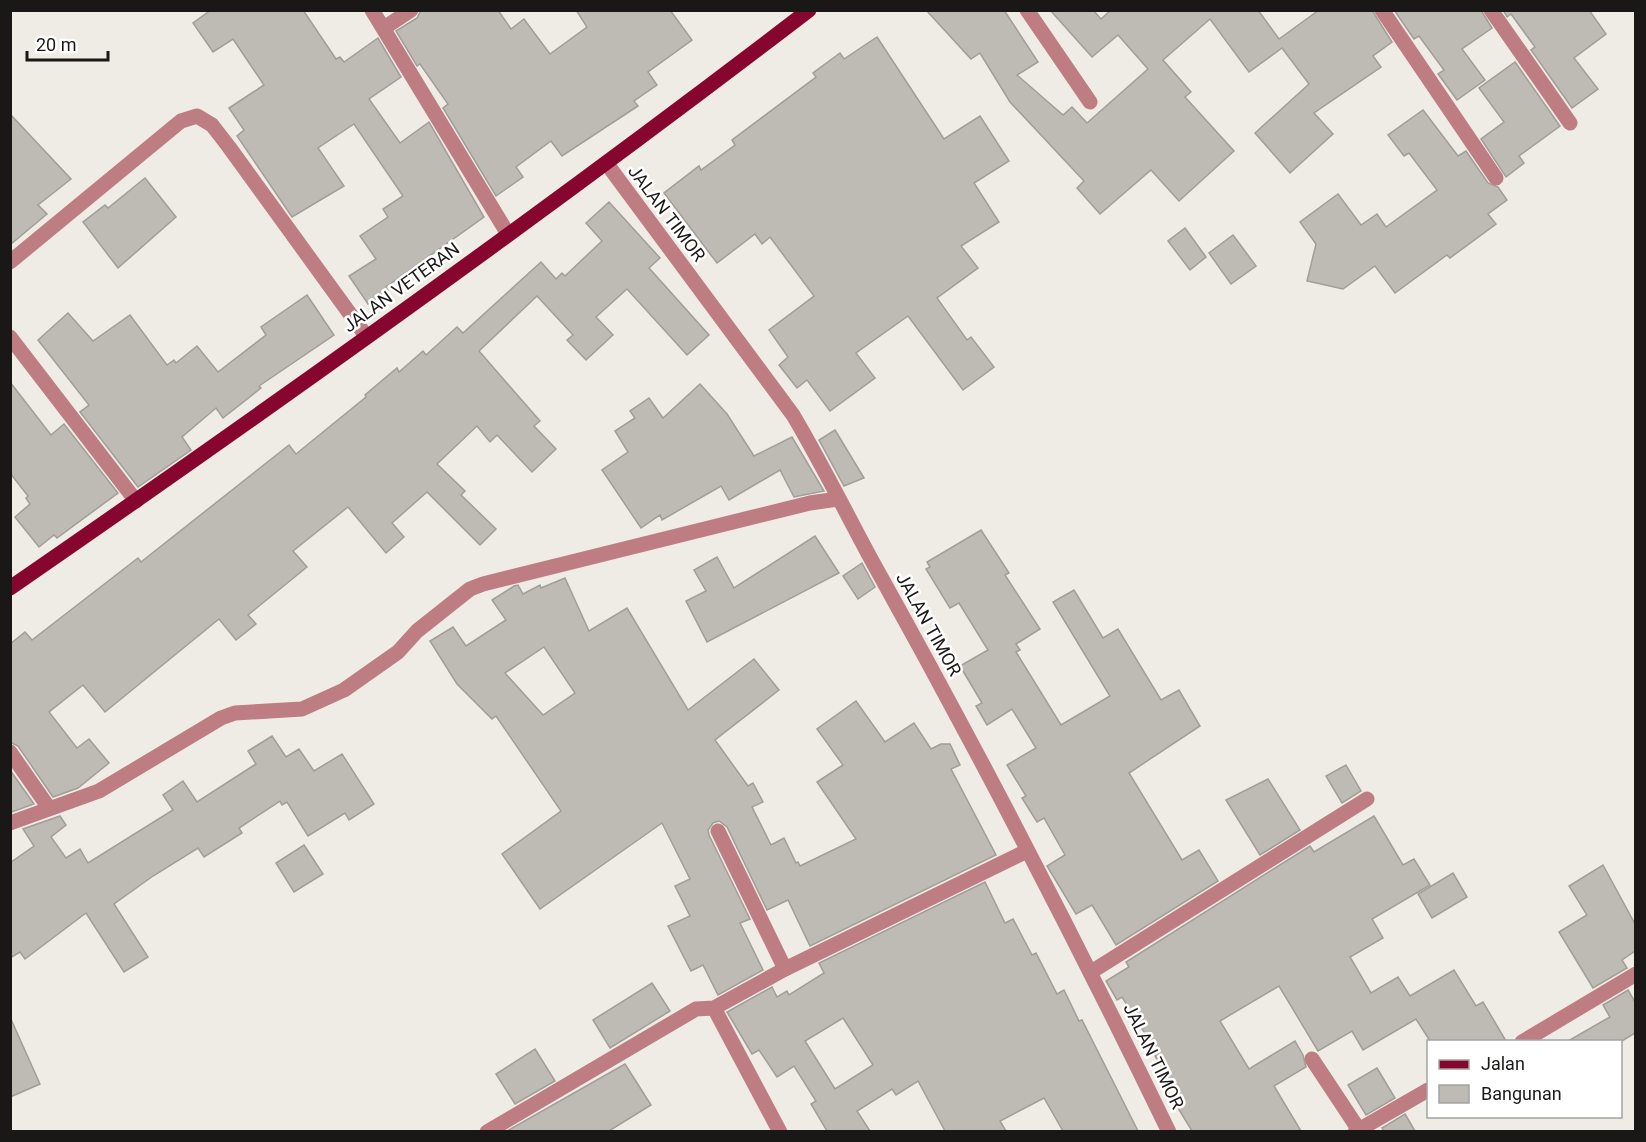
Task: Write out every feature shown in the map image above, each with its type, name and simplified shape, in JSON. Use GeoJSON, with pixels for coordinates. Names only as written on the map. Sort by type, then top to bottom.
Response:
{"type":"FeatureCollection","features":[{"type":"Feature","properties":{"kind":"main road","name":"JALAN VETERAN"},"geometry":{"type":"LineString","coordinates":[[10,588],[136,501],[607,164],[809,10]]}},
{"type":"Feature","properties":{"kind":"street"},"geometry":{"type":"LineString","coordinates":[[372,10],[508,234]]}},
{"type":"Feature","properties":{"kind":"street"},"geometry":{"type":"LineString","coordinates":[[384,28],[411,10]]}},
{"type":"Feature","properties":{"kind":"street"},"geometry":{"type":"LineString","coordinates":[[1027,10],[1090,102]]}},
{"type":"Feature","properties":{"kind":"street"},"geometry":{"type":"LineString","coordinates":[[1382,10],[1496,178]]}},
{"type":"Feature","properties":{"kind":"street"},"geometry":{"type":"LineString","coordinates":[[1491,10],[1569,123]]}},
{"type":"Feature","properties":{"kind":"street"},"geometry":{"type":"LineString","coordinates":[[10,262],[181,120],[197,116],[212,125],[366,336]]}},
{"type":"Feature","properties":{"kind":"street","name":"JALAN TIMOR"},"geometry":{"type":"LineString","coordinates":[[607,164],[793,415],[815,451],[836,495],[918,643],[1091,972],[1169,1131]]}},
{"type":"Feature","properties":{"kind":"street"},"geometry":{"type":"LineString","coordinates":[[10,337],[136,501]]}},
{"type":"Feature","properties":{"kind":"street"},"geometry":{"type":"LineString","coordinates":[[10,823],[47,806],[99,791],[221,718],[235,713],[302,709],[345,690],[398,652],[417,631],[470,589],[836,495]]}},
{"type":"Feature","properties":{"kind":"street"},"geometry":{"type":"LineString","coordinates":[[10,752],[47,806]]}},
{"type":"Feature","properties":{"kind":"street"},"geometry":{"type":"LineString","coordinates":[[1091,972],[1367,799]]}},
{"type":"Feature","properties":{"kind":"street"},"geometry":{"type":"LineString","coordinates":[[718,831],[785,969]]}},
{"type":"Feature","properties":{"kind":"street"},"geometry":{"type":"LineString","coordinates":[[487,1131],[696,1008],[714,1008],[785,969],[1027,851]]}},
{"type":"Feature","properties":{"kind":"street"},"geometry":{"type":"LineString","coordinates":[[1524,1040],[1635,974]]}},
{"type":"Feature","properties":{"kind":"street"},"geometry":{"type":"LineString","coordinates":[[714,1008],[780,1131]]}},
{"type":"Feature","properties":{"kind":"street"},"geometry":{"type":"LineString","coordinates":[[1312,1059],[1357,1130],[1427,1091]]}},
{"type":"Feature","properties":{"kind":"building"},"geometry":{"type":"Polygon","coordinates":[[[211,10],[303,10],[336,59],[340,57],[344,62],[378,38],[401,77],[369,99],[400,143],[429,122],[484,217],[386,287],[388,290],[368,304],[349,276],[376,259],[360,236],[388,217],[383,209],[403,196],[354,124],[318,148],[344,186],[292,217],[237,136],[244,130],[229,108],[264,85],[233,39],[213,52],[193,23],[211,10]]]}},
{"type":"Feature","properties":{"kind":"building"},"geometry":{"type":"Polygon","coordinates":[[[421,10],[498,10],[511,29],[524,19],[550,54],[587,27],[576,10],[670,10],[692,40],[648,72],[657,85],[634,101],[638,106],[562,156],[551,141],[516,167],[523,177],[496,196],[443,108],[448,104],[420,64],[417,66],[396,31],[417,18],[421,10]]]}},
{"type":"Feature","properties":{"kind":"building"},"geometry":{"type":"Polygon","coordinates":[[[926,10],[1004,10],[1038,62],[1017,75],[1063,115],[1072,107],[1087,123],[1148,69],[1118,35],[1092,57],[1050,10],[1093,10],[1101,19],[1111,10],[1258,10],[1279,39],[1319,10],[1372,10],[1392,42],[1373,56],[1381,67],[1314,113],[1333,134],[1290,173],[1255,133],[1309,84],[1282,48],[1249,72],[1210,19],[1163,60],[1191,92],[1185,97],[1234,151],[1179,201],[1151,170],[1100,214],[1077,188],[1084,181],[1010,102],[980,53],[971,59],[926,10]]]}},
{"type":"Feature","properties":{"kind":"building"},"geometry":{"type":"Polygon","coordinates":[[[1394,10],[1481,10],[1492,28],[1462,49],[1485,80],[1457,100],[1438,74],[1444,70],[1419,36],[1414,39],[1394,10]]]}},
{"type":"Feature","properties":{"kind":"building"},"geometry":{"type":"Polygon","coordinates":[[[1503,10],[1589,10],[1606,34],[1574,58],[1598,89],[1572,108],[1531,50],[1535,47],[1511,14],[1507,17],[1503,10]]]}},
{"type":"Feature","properties":{"kind":"building"},"geometry":{"type":"Polygon","coordinates":[[[877,37],[944,139],[980,116],[1009,161],[974,183],[999,222],[961,246],[978,268],[937,298],[967,340],[971,337],[994,367],[963,390],[908,316],[856,353],[875,378],[830,411],[807,380],[797,388],[779,365],[788,357],[769,330],[814,296],[770,237],[762,244],[755,234],[717,263],[664,193],[699,166],[701,170],[735,145],[732,140],[816,77],[813,73],[840,53],[844,59],[877,37]]]}},
{"type":"Feature","properties":{"kind":"building"},"geometry":{"type":"Polygon","coordinates":[[[1515,62],[1560,126],[1519,156],[1524,163],[1506,177],[1481,139],[1504,122],[1479,88],[1515,62]]]}},
{"type":"Feature","properties":{"kind":"building"},"geometry":{"type":"Polygon","coordinates":[[[1423,110],[1458,156],[1466,151],[1488,183],[1498,187],[1507,200],[1488,214],[1496,224],[1450,258],[1447,255],[1395,293],[1375,266],[1343,289],[1307,281],[1316,244],[1300,222],[1338,194],[1361,225],[1377,214],[1386,227],[1437,190],[1409,153],[1404,156],[1388,135],[1423,110]]]}},
{"type":"Feature","properties":{"kind":"building"},"geometry":{"type":"Polygon","coordinates":[[[10,114],[71,179],[38,205],[47,214],[10,245],[10,114]]]}},
{"type":"Feature","properties":{"kind":"building"},"geometry":{"type":"Polygon","coordinates":[[[145,178],[176,217],[118,268],[83,222],[105,205],[108,208],[145,178]]]}},
{"type":"Feature","properties":{"kind":"building"},"geometry":{"type":"Polygon","coordinates":[[[609,202],[660,258],[649,268],[709,335],[687,355],[627,289],[596,317],[613,335],[586,360],[567,340],[573,335],[537,296],[479,351],[540,421],[534,426],[556,449],[532,472],[497,435],[490,442],[477,426],[437,464],[465,491],[461,495],[496,529],[480,545],[427,492],[392,523],[404,537],[386,553],[348,507],[293,551],[307,567],[248,615],[256,624],[236,640],[219,619],[105,712],[83,685],[49,712],[77,748],[89,739],[109,763],[78,788],[53,797],[18,746],[10,742],[10,644],[25,632],[32,640],[138,558],[141,562],[289,445],[296,454],[366,397],[365,395],[397,368],[399,372],[423,351],[426,355],[457,327],[463,333],[541,262],[556,279],[562,273],[565,276],[602,241],[586,223],[609,202]]]}},
{"type":"Feature","properties":{"kind":"building"},"geometry":{"type":"Polygon","coordinates":[[[1185,228],[1206,257],[1190,270],[1168,241],[1185,228]]]}},
{"type":"Feature","properties":{"kind":"building"},"geometry":{"type":"Polygon","coordinates":[[[1233,235],[1256,266],[1231,284],[1209,253],[1233,235]]]}},
{"type":"Feature","properties":{"kind":"building"},"geometry":{"type":"Polygon","coordinates":[[[307,295],[334,335],[259,386],[261,388],[223,418],[216,408],[182,437],[191,450],[138,487],[80,412],[89,405],[38,340],[68,313],[93,341],[130,315],[167,365],[174,360],[176,363],[197,346],[218,372],[266,335],[261,327],[307,295]]]}},
{"type":"Feature","properties":{"kind":"building"},"geometry":{"type":"Polygon","coordinates":[[[10,382],[51,435],[64,424],[118,493],[57,538],[54,535],[39,547],[15,517],[30,504],[26,498],[28,496],[10,473],[10,382]]]}},
{"type":"Feature","properties":{"kind":"building"},"geometry":{"type":"Polygon","coordinates":[[[700,384],[727,414],[754,456],[792,437],[824,491],[794,497],[780,470],[729,500],[721,486],[662,520],[660,515],[641,528],[602,470],[628,452],[615,431],[635,418],[630,411],[649,398],[663,418],[700,384]]]}},
{"type":"Feature","properties":{"kind":"building"},"geometry":{"type":"Polygon","coordinates":[[[835,430],[864,478],[844,486],[819,440],[835,430]]]}},
{"type":"Feature","properties":{"kind":"building"},"geometry":{"type":"Polygon","coordinates":[[[981,530],[1009,573],[1005,575],[1040,629],[1016,644],[1020,650],[1016,652],[1061,725],[1110,696],[1053,602],[1074,590],[1103,638],[1118,629],[1161,700],[1179,690],[1200,726],[1129,773],[1182,860],[1199,850],[1218,881],[1116,945],[1092,905],[1076,914],[1047,866],[1065,855],[1044,818],[1037,822],[1022,798],[1026,796],[1007,765],[1036,748],[1012,709],[987,725],[976,706],[982,703],[960,666],[988,650],[959,603],[950,608],[926,569],[930,567],[927,562],[981,530]]]}},
{"type":"Feature","properties":{"kind":"building"},"geometry":{"type":"Polygon","coordinates":[[[815,536],[839,573],[707,642],[686,601],[706,591],[694,570],[717,557],[734,588],[815,536]]]}},
{"type":"Feature","properties":{"kind":"building"},"geometry":{"type":"Polygon","coordinates":[[[862,563],[875,587],[858,599],[843,576],[862,563]]]}},
{"type":"Feature","properties":{"kind":"building"},"geometry":{"type":"Polygon","coordinates":[[[565,578],[589,631],[627,608],[688,710],[754,659],[779,690],[715,740],[748,786],[753,783],[763,802],[752,807],[771,845],[784,838],[796,863],[798,862],[800,866],[856,839],[817,782],[843,765],[817,729],[856,701],[885,742],[914,723],[931,749],[941,744],[950,744],[960,765],[951,769],[996,855],[810,946],[788,900],[767,910],[727,827],[719,821],[713,823],[708,830],[709,835],[750,919],[740,923],[763,970],[718,995],[703,965],[691,971],[668,926],[690,916],[675,886],[690,879],[662,823],[540,909],[502,854],[561,811],[496,716],[492,719],[457,684],[430,641],[453,627],[466,646],[506,620],[492,600],[518,585],[523,594],[540,585],[541,588],[565,578]],[[544,647],[505,673],[543,715],[575,693],[544,647]]]}},
{"type":"Feature","properties":{"kind":"building"},"geometry":{"type":"Polygon","coordinates":[[[272,736],[286,757],[299,749],[314,771],[342,754],[374,804],[349,820],[345,813],[308,836],[287,802],[282,805],[280,801],[239,828],[242,833],[204,857],[198,848],[153,876],[114,904],[148,957],[124,972],[86,913],[25,959],[20,952],[10,958],[10,863],[34,846],[23,829],[60,816],[66,825],[51,837],[66,858],[80,849],[88,863],[173,810],[163,795],[183,781],[197,802],[256,764],[248,751],[272,736]]]}},
{"type":"Feature","properties":{"kind":"building"},"geometry":{"type":"Polygon","coordinates":[[[1346,765],[1361,791],[1342,803],[1326,776],[1346,765]]]}},
{"type":"Feature","properties":{"kind":"building"},"geometry":{"type":"Polygon","coordinates":[[[10,770],[34,804],[12,812],[10,810],[10,770]]]}},
{"type":"Feature","properties":{"kind":"building"},"geometry":{"type":"Polygon","coordinates":[[[1268,779],[1300,830],[1260,855],[1226,800],[1268,779]]]}},
{"type":"Feature","properties":{"kind":"building"},"geometry":{"type":"Polygon","coordinates":[[[1374,816],[1403,865],[1414,859],[1430,885],[1372,919],[1383,938],[1350,957],[1371,993],[1398,977],[1410,996],[1454,970],[1476,1006],[1483,1002],[1505,1040],[1429,1040],[1416,1019],[1363,1050],[1352,1031],[1318,1051],[1279,986],[1220,1021],[1249,1069],[1295,1041],[1303,1055],[1306,1067],[1274,1086],[1301,1131],[1192,1131],[1178,1108],[1184,1105],[1155,1056],[1158,1054],[1122,997],[1117,1000],[1106,981],[1129,967],[1126,962],[1310,846],[1314,852],[1374,816]]]}},
{"type":"Feature","properties":{"kind":"building"},"geometry":{"type":"Polygon","coordinates":[[[304,845],[323,874],[294,892],[276,863],[304,845]]]}},
{"type":"Feature","properties":{"kind":"building"},"geometry":{"type":"Polygon","coordinates":[[[1603,865],[1635,924],[1635,951],[1622,960],[1627,968],[1593,988],[1559,932],[1587,915],[1569,886],[1603,865]]]}},
{"type":"Feature","properties":{"kind":"building"},"geometry":{"type":"Polygon","coordinates":[[[1453,873],[1467,897],[1432,918],[1418,894],[1453,873]]]}},
{"type":"Feature","properties":{"kind":"building"},"geometry":{"type":"Polygon","coordinates":[[[985,882],[1005,923],[1013,919],[1032,955],[1036,953],[1057,994],[1064,990],[1079,1021],[1082,1020],[1138,1131],[1063,1131],[1044,1098],[1000,1121],[1006,1131],[945,1131],[918,1081],[896,1095],[892,1089],[857,1111],[870,1131],[827,1131],[811,1104],[816,1101],[794,1066],[777,1077],[759,1050],[752,1054],[727,1012],[772,987],[777,997],[787,991],[789,995],[824,973],[819,963],[985,882]],[[843,1018],[805,1041],[835,1089],[873,1065],[843,1018]]]}},
{"type":"Feature","properties":{"kind":"building"},"geometry":{"type":"Polygon","coordinates":[[[652,983],[670,1011],[610,1048],[593,1020],[652,983]]]}},
{"type":"Feature","properties":{"kind":"building"},"geometry":{"type":"Polygon","coordinates":[[[1628,990],[1635,1002],[1635,1033],[1622,1041],[1570,1040],[1610,1017],[1603,1005],[1628,990]]]}},
{"type":"Feature","properties":{"kind":"building"},"geometry":{"type":"Polygon","coordinates":[[[10,1017],[40,1084],[10,1097],[10,1017]]]}},
{"type":"Feature","properties":{"kind":"building"},"geometry":{"type":"Polygon","coordinates":[[[535,1049],[555,1081],[515,1104],[496,1074],[535,1049]]]}},
{"type":"Feature","properties":{"kind":"building"},"geometry":{"type":"Polygon","coordinates":[[[625,1064],[651,1105],[609,1131],[507,1131],[625,1064]]]}},
{"type":"Feature","properties":{"kind":"building"},"geometry":{"type":"Polygon","coordinates":[[[1377,1068],[1395,1098],[1366,1115],[1348,1085],[1377,1068]]]}},
{"type":"Feature","properties":{"kind":"building"},"geometry":{"type":"Polygon","coordinates":[[[1405,1114],[1415,1131],[1384,1131],[1382,1128],[1405,1114]]]}}]}
